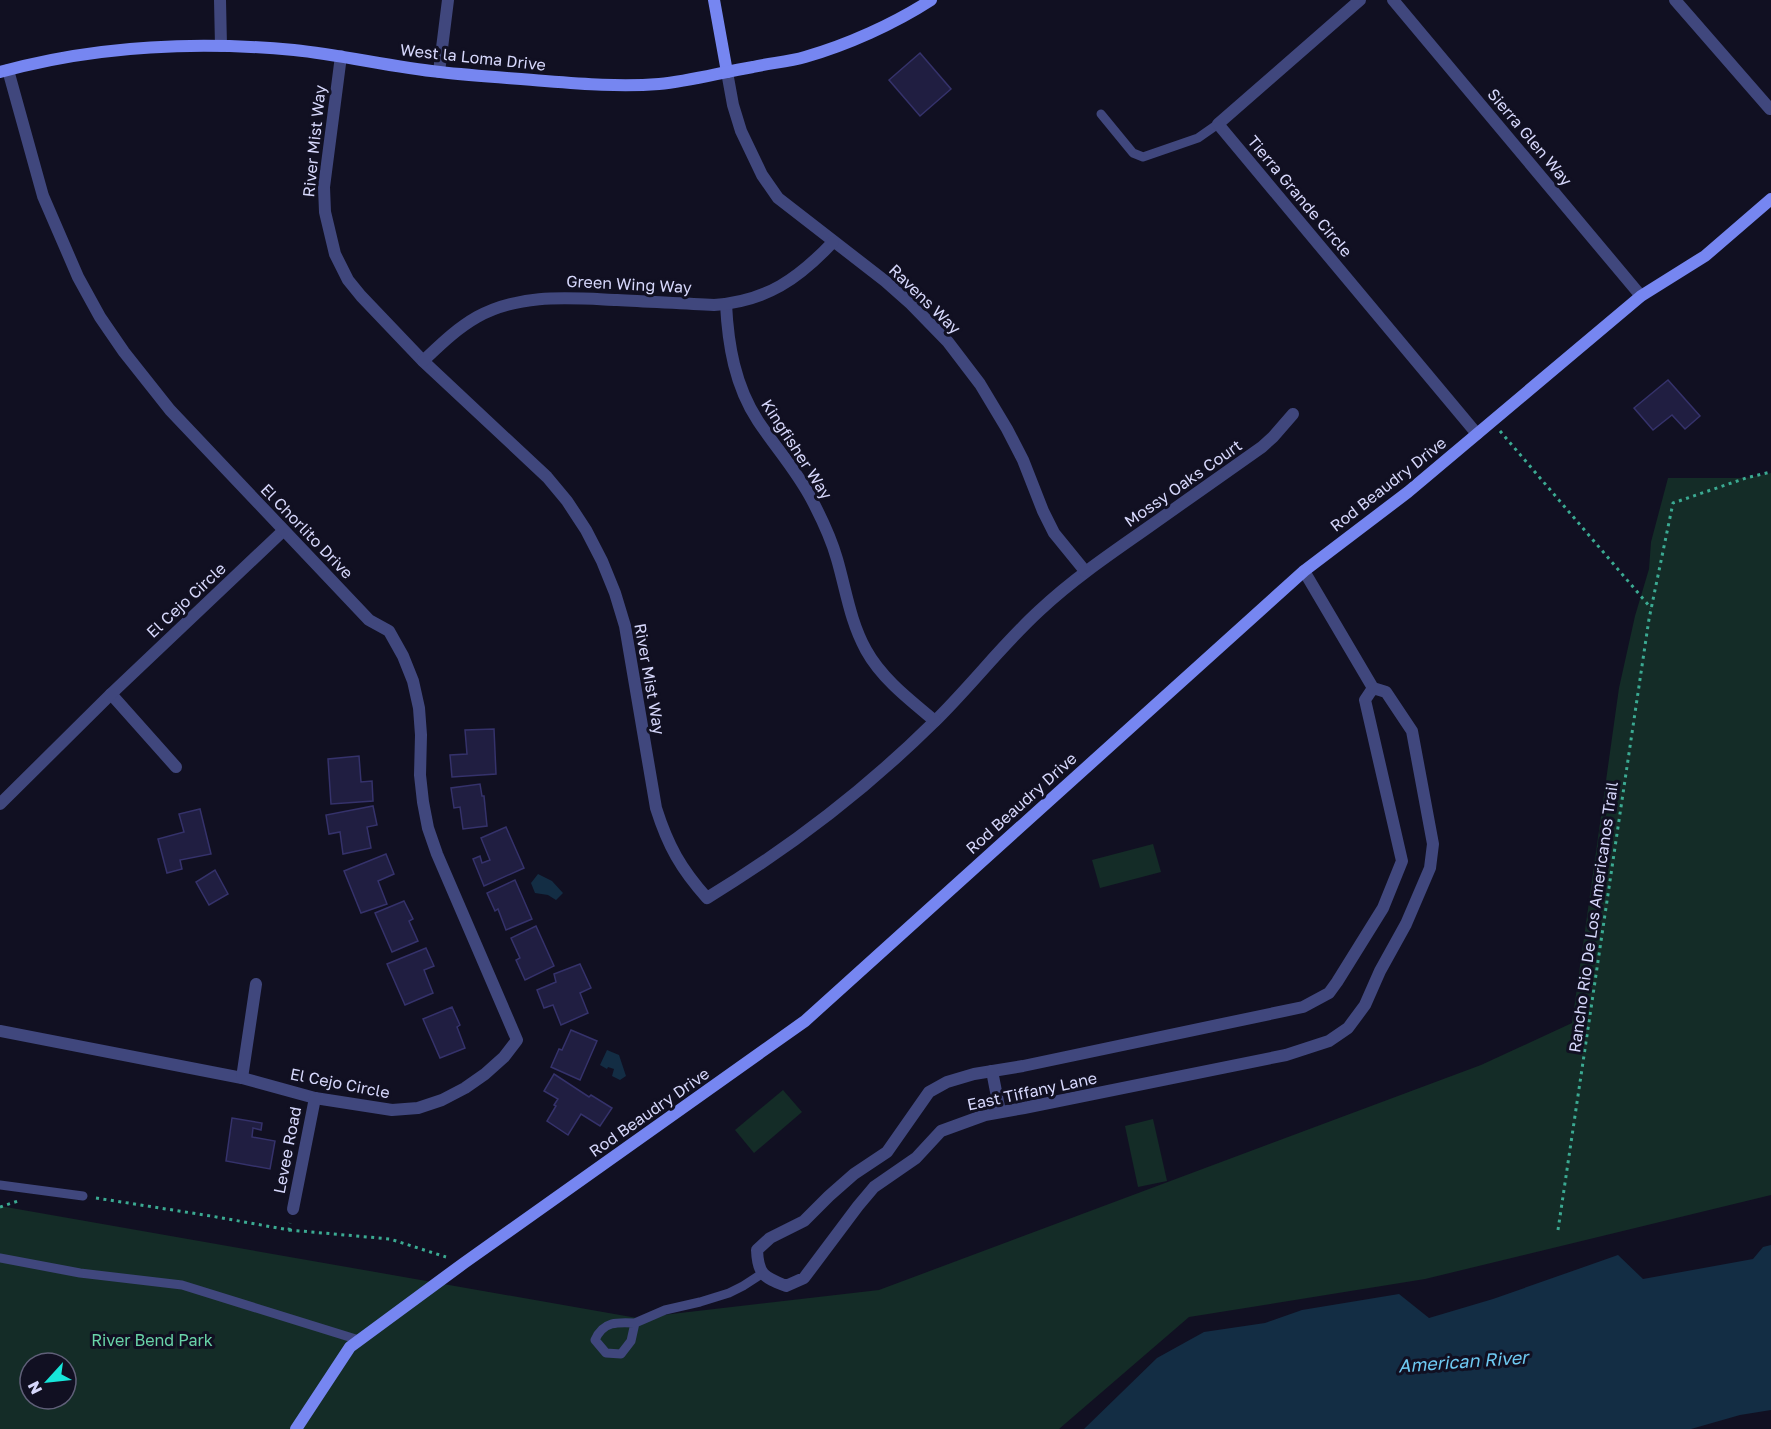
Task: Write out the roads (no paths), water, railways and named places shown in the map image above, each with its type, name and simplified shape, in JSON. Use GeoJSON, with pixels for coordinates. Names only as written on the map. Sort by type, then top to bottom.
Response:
{"type":"FeatureCollection","features":[{"type":"Feature","properties":{"kind":"street"},"geometry":{"type":"LineString","coordinates":[[220,0],[221,46]]}},
{"type":"Feature","properties":{"kind":"street"},"geometry":{"type":"LineString","coordinates":[[439,72],[448,0]]}},
{"type":"Feature","properties":{"kind":"street"},"geometry":{"type":"LineString","coordinates":[[714,0],[727,72]]}},
{"type":"Feature","properties":{"kind":"street"},"geometry":{"type":"LineString","coordinates":[[1218,124],[1360,0]]}},
{"type":"Feature","properties":{"kind":"street","name":"Sierra Glen Way"},"geometry":{"type":"LineString","coordinates":[[1394,0],[1641,296]]}},
{"type":"Feature","properties":{"kind":"street"},"geometry":{"type":"LineString","coordinates":[[1675,0],[1770,109]]}},
{"type":"Feature","properties":{"kind":"street","name":"West la Loma Drive"},"geometry":{"type":"LineString","coordinates":[[4,71],[53,60],[122,50],[221,46],[292,50],[439,72],[575,84],[660,84],[804,57],[854,39],[923,2]]}},
{"type":"Feature","properties":{"kind":"street","name":"River Mist Way"},"geometry":{"type":"LineString","coordinates":[[341,56],[324,187],[325,212],[335,254],[348,280],[423,361],[547,477],[567,501],[586,530],[602,561],[625,626],[656,808],[664,833],[675,857],[707,898],[779,853],[842,806],[885,770],[935,721],[1007,642],[1085,572]]}},
{"type":"Feature","properties":{"kind":"street","name":"El Chorlito Drive"},"geometry":{"type":"LineString","coordinates":[[4,71],[43,196],[78,277],[100,317],[130,360],[170,410],[369,620],[389,631],[403,656],[419,708],[420,775],[428,828],[436,854],[517,1040]]}},
{"type":"Feature","properties":{"kind":"street","name":"Ravens Way"},"geometry":{"type":"LineString","coordinates":[[727,72],[741,131],[762,175],[778,198],[885,281],[948,342],[1007,429],[1023,460],[1054,533],[1085,572]]}},
{"type":"Feature","properties":{"kind":"street","name":"Tierra Grande Circle"},"geometry":{"type":"LineString","coordinates":[[1218,124],[1477,434]]}},
{"type":"Feature","properties":{"kind":"street","name":"Rod Beaudry Drive"},"geometry":{"type":"LineString","coordinates":[[296,1429],[350,1347],[805,1020],[1304,570],[1408,492],[1641,296],[1705,256],[1771,199]]}},
{"type":"Feature","properties":{"kind":"street","name":"Green Wing Way"},"geometry":{"type":"LineString","coordinates":[[423,361],[454,332],[478,316],[504,305],[531,299],[726,304],[753,298],[790,282],[811,265],[833,242]]}},
{"type":"Feature","properties":{"kind":"street","name":"Kingfisher Way"},"geometry":{"type":"LineString","coordinates":[[726,304],[731,354],[739,382],[758,422],[794,470],[826,528],[853,620],[867,651],[898,690],[935,721]]}},
{"type":"Feature","properties":{"kind":"street","name":"Mossy Oaks Court"},"geometry":{"type":"LineString","coordinates":[[1085,572],[1262,447],[1293,414]]}},
{"type":"Feature","properties":{"kind":"street","name":"El Cejo Circle"},"geometry":{"type":"LineString","coordinates":[[0,804],[111,694],[283,531]]}},
{"type":"Feature","properties":{"kind":"street","name":"East Tiffany Lane"},"geometry":{"type":"LineString","coordinates":[[1304,570],[1373,688],[1386,692],[1412,731],[1433,844],[1430,868],[1406,924],[1380,971],[1365,1005],[1348,1028],[1329,1041],[1286,1054],[1000,1112],[975,1118],[941,1131],[916,1158],[874,1187],[804,1278],[786,1286],[763,1273],[758,1265],[758,1250],[770,1238],[804,1221],[854,1174],[887,1152],[929,1092],[947,1082],[974,1074],[1035,1064],[1303,1007],[1329,993],[1383,908],[1402,861],[1365,700],[1373,688]]}},
{"type":"Feature","properties":{"kind":"street"},"geometry":{"type":"LineString","coordinates":[[111,694],[176,767]]}},
{"type":"Feature","properties":{"kind":"street"},"geometry":{"type":"LineString","coordinates":[[242,1078],[256,984]]}},
{"type":"Feature","properties":{"kind":"street","name":"El Cejo Circle"},"geometry":{"type":"LineString","coordinates":[[0,1031],[242,1078],[315,1098],[399,1110],[418,1108],[442,1100],[465,1088],[504,1057],[517,1040]]}},
{"type":"Feature","properties":{"kind":"street"},"geometry":{"type":"LineString","coordinates":[[992,1071],[1000,1112]]}},
{"type":"Feature","properties":{"kind":"street","name":"Levee Road"},"geometry":{"type":"LineString","coordinates":[[293,1209],[315,1098]]}},
{"type":"Feature","properties":{"kind":"lane"},"geometry":{"type":"LineString","coordinates":[[1101,114],[1133,153],[1143,157],[1198,138],[1218,124]]}},
{"type":"Feature","properties":{"kind":"lane"},"geometry":{"type":"LineString","coordinates":[[0,1185],[83,1196]]}},
{"type":"Feature","properties":{"kind":"lane"},"geometry":{"type":"LineString","coordinates":[[0,1258],[80,1273],[182,1285],[359,1340]]}},
{"type":"Feature","properties":{"kind":"lane"},"geometry":{"type":"LineString","coordinates":[[635,1323],[631,1341],[621,1354],[606,1353],[595,1340],[599,1331],[615,1322],[635,1323],[665,1310],[729,1293],[763,1273]]}},
{"type":"Feature","properties":{"kind":"water"},"geometry":{"type":"Polygon","coordinates":[[[538,874],[552,881],[563,893],[556,900],[548,895],[535,893],[531,883],[538,874]]]}},
{"type":"Feature","properties":{"kind":"water"},"geometry":{"type":"Polygon","coordinates":[[[607,1050],[619,1055],[626,1076],[620,1080],[612,1076],[614,1069],[608,1067],[607,1069],[600,1065],[607,1050]]]}},
{"type":"Feature","properties":{"kind":"water","name":"American River"},"geometry":{"type":"Polygon","coordinates":[[[1771,1245],[1771,1410],[1740,1415],[1691,1429],[1084,1429],[1157,1358],[1204,1332],[1265,1323],[1302,1310],[1399,1294],[1429,1318],[1493,1299],[1618,1255],[1643,1279],[1753,1259],[1763,1247],[1771,1245]]]}},
{"type":"Feature","properties":{"kind":"park label","name":"River Bend Park"},"geometry":{"type":"Point","coordinates":[152,1340]}}]}
